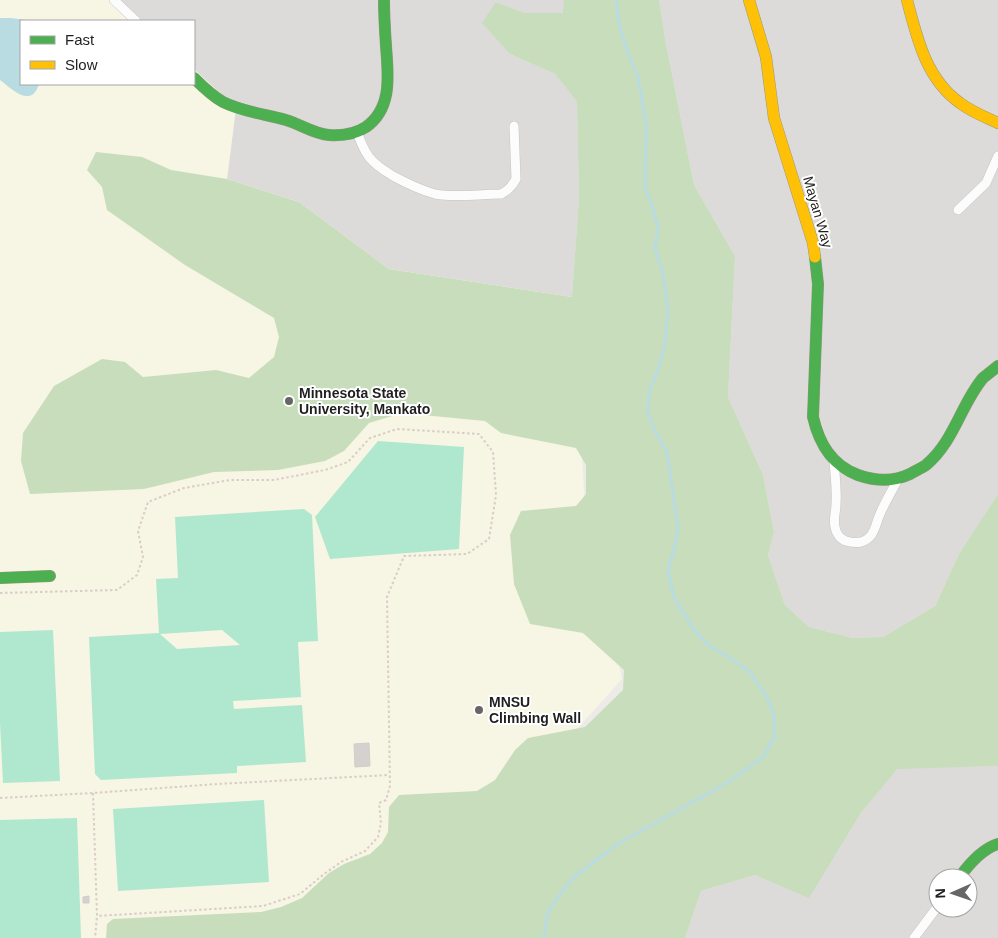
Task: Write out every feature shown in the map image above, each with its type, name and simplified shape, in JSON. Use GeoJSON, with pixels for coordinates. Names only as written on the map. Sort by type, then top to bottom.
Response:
{"type":"FeatureCollection","features":[{"type":"Feature","properties":{"kind":"street"},"geometry":{"type":"LineString","coordinates":[[114,0],[135,20]]}},
{"type":"Feature","properties":{"kind":"street"},"geometry":{"type":"LineString","coordinates":[[195,79],[216,98],[236,108],[277,117],[327,134],[346,135],[357,132],[364,128],[381,111],[386,94],[388,75],[384,0]]}},
{"type":"Feature","properties":{"kind":"street","name":"Mayan Way"},"geometry":{"type":"LineString","coordinates":[[749,0],[764,47],[769,70],[774,118],[813,243],[818,284],[813,417],[815,430],[825,451],[834,461],[850,472],[866,478],[898,480],[908,476],[927,464],[942,448],[971,396],[985,376],[998,366]]}},
{"type":"Feature","properties":{"kind":"street"},"geometry":{"type":"LineString","coordinates":[[907,0],[921,51],[929,70],[942,88],[956,101],[998,123]]}},
{"type":"Feature","properties":{"kind":"street"},"geometry":{"type":"LineString","coordinates":[[357,132],[367,155],[383,170],[425,191],[454,196],[501,194],[510,188],[516,179],[514,126]]}},
{"type":"Feature","properties":{"kind":"street"},"geometry":{"type":"LineString","coordinates":[[958,210],[986,183],[998,156]]}},
{"type":"Feature","properties":{"kind":"street"},"geometry":{"type":"LineString","coordinates":[[834,461],[835,529],[838,536],[852,543],[859,543],[870,536],[898,480]]}},
{"type":"Feature","properties":{"kind":"street"},"geometry":{"type":"LineString","coordinates":[[0,578],[50,576]]}},
{"type":"Feature","properties":{"kind":"street"},"geometry":{"type":"LineString","coordinates":[[966,868],[988,847],[998,844]]}},
{"type":"Feature","properties":{"kind":"street"},"geometry":{"type":"LineString","coordinates":[[914,938],[929,918]]}},
{"type":"Feature","properties":{"kind":"path"},"geometry":{"type":"LineString","coordinates":[[0,593],[117,590],[137,575],[144,557],[138,531],[148,502],[184,488],[230,480],[274,480],[326,470],[348,462],[370,438],[397,429],[479,434],[493,452],[496,495],[488,538],[467,554],[404,556],[387,597],[390,786],[386,800],[379,803],[381,823],[378,837],[365,851],[341,862],[300,894],[264,906],[97,916]]}},
{"type":"Feature","properties":{"kind":"path"},"geometry":{"type":"LineString","coordinates":[[0,798],[389,775]]}},
{"type":"Feature","properties":{"kind":"path"},"geometry":{"type":"LineString","coordinates":[[93,793],[97,916],[95,938]]}},
{"type":"Feature","properties":{"kind":"shaded area","name":"Minnesota State University, Mankato"},"geometry":{"type":"Polygon","coordinates":[[[0,0],[117,0],[140,20],[20,20],[20,85],[195,85],[195,70],[236,108],[227,179],[299,202],[389,269],[572,297],[585,506],[622,679],[560,748],[260,938],[0,938],[0,0]]]}},
{"type":"Feature","properties":{"kind":"shaded area"},"geometry":{"type":"Polygon","coordinates":[[[115,0],[564,0],[564,13],[525,13],[496,2],[510,54],[555,74],[577,102],[579,198],[572,297],[389,269],[299,202],[227,179],[236,108],[195,71],[195,20],[138,20],[115,0]]]}},
{"type":"Feature","properties":{"kind":"shaded area"},"geometry":{"type":"Polygon","coordinates":[[[659,0],[998,0],[998,494],[960,552],[935,606],[883,637],[853,638],[809,627],[785,605],[768,555],[774,532],[763,475],[728,397],[735,256],[694,185],[659,0]]]}},
{"type":"Feature","properties":{"kind":"shaded area"},"geometry":{"type":"Polygon","coordinates":[[[998,766],[998,938],[685,938],[701,891],[755,875],[809,897],[861,813],[897,768],[998,766]]]}},
{"type":"Feature","properties":{"kind":"green space"},"geometry":{"type":"Polygon","coordinates":[[[564,0],[659,0],[694,185],[735,256],[728,397],[763,475],[774,532],[768,555],[785,605],[809,627],[853,638],[883,637],[935,606],[960,552],[998,494],[998,766],[897,769],[861,813],[809,898],[755,875],[701,891],[685,938],[106,938],[107,924],[113,919],[261,912],[281,907],[302,898],[329,873],[344,864],[370,854],[382,843],[388,832],[389,807],[399,795],[477,791],[495,780],[515,750],[528,738],[585,727],[623,690],[624,670],[583,633],[530,624],[514,584],[510,535],[521,511],[576,506],[586,494],[586,465],[576,448],[501,433],[485,421],[402,413],[369,423],[344,451],[325,461],[278,470],[214,472],[144,489],[30,494],[21,461],[23,433],[54,386],[102,359],[125,362],[143,377],[216,370],[249,378],[274,357],[279,337],[274,318],[185,265],[107,210],[102,187],[87,170],[96,152],[142,157],[171,170],[227,179],[299,202],[389,269],[572,297],[579,198],[577,102],[555,74],[510,54],[482,23],[496,2],[525,13],[563,13],[564,0]]]}},
{"type":"Feature","properties":{"kind":"green space"},"geometry":{"type":"Polygon","coordinates":[[[378,441],[464,447],[459,549],[330,559],[315,517],[378,441]]]}},
{"type":"Feature","properties":{"kind":"green space"},"geometry":{"type":"Polygon","coordinates":[[[304,509],[312,515],[318,641],[298,642],[301,697],[233,701],[234,709],[302,705],[306,762],[237,766],[237,773],[101,780],[95,774],[89,637],[159,633],[156,579],[178,578],[175,517],[304,509]],[[222,630],[160,634],[177,649],[240,645],[222,630]]]}},
{"type":"Feature","properties":{"kind":"green space"},"geometry":{"type":"Polygon","coordinates":[[[53,630],[60,781],[3,783],[0,723],[0,632],[53,630]]]}},
{"type":"Feature","properties":{"kind":"green space"},"geometry":{"type":"Polygon","coordinates":[[[264,800],[269,882],[118,891],[113,809],[264,800]]]}},
{"type":"Feature","properties":{"kind":"green space"},"geometry":{"type":"Polygon","coordinates":[[[77,818],[81,938],[0,938],[0,820],[77,818]]]}},
{"type":"Feature","properties":{"kind":"water"},"geometry":{"type":"Polygon","coordinates":[[[0,18],[26,20],[20,20],[20,85],[39,85],[36,91],[31,95],[21,95],[0,80],[0,18]]]}},
{"type":"Feature","properties":{"kind":"building"},"geometry":{"type":"Polygon","coordinates":[[[369,743],[370,766],[355,767],[354,744],[369,743]]]}},
{"type":"Feature","properties":{"kind":"building"},"geometry":{"type":"Polygon","coordinates":[[[89,896],[89,903],[83,903],[83,897],[89,896]]]}},
{"type":"Feature","properties":{"kind":"waterway"},"geometry":{"type":"LineString","coordinates":[[544,938],[547,914],[574,877],[616,845],[730,781],[763,757],[775,736],[774,715],[767,697],[750,672],[709,646],[693,628],[674,598],[668,570],[678,528],[667,452],[656,433],[648,413],[649,392],[665,345],[668,309],[663,273],[655,248],[658,227],[645,188],[646,123],[638,77],[627,51],[619,24],[616,0]]}},
{"type":"Feature","properties":{"kind":"traffic: fast"},"geometry":{"type":"LineString","coordinates":[[195,79],[215,97],[238,108],[286,120],[323,134],[344,135],[353,133],[366,127],[375,119],[385,100],[388,68],[384,0]]}},
{"type":"Feature","properties":{"kind":"traffic: fast"},"geometry":{"type":"LineString","coordinates":[[815,257],[818,284],[813,417],[819,436],[828,452],[833,459],[849,471],[858,475],[884,480],[904,477],[926,465],[944,445],[975,388],[983,378],[998,366]]}},
{"type":"Feature","properties":{"kind":"traffic: fast"},"geometry":{"type":"LineString","coordinates":[[0,578],[50,576]]}},
{"type":"Feature","properties":{"kind":"traffic: fast"},"geometry":{"type":"LineString","coordinates":[[966,868],[987,849],[998,844]]}},
{"type":"Feature","properties":{"kind":"traffic: slow"},"geometry":{"type":"LineString","coordinates":[[749,0],[766,57],[774,118],[813,243],[815,257]]}},
{"type":"Feature","properties":{"kind":"traffic: slow"},"geometry":{"type":"LineString","coordinates":[[907,0],[924,57],[939,82],[948,93],[965,106],[998,123]]}},
{"type":"Feature","properties":{"kind":"place","name":"Minnesota State University, Mankato"},"geometry":{"type":"Point","coordinates":[289,401]}},
{"type":"Feature","properties":{"kind":"place","name":"MNSU Climbing Wall"},"geometry":{"type":"Point","coordinates":[479,710]}}]}
